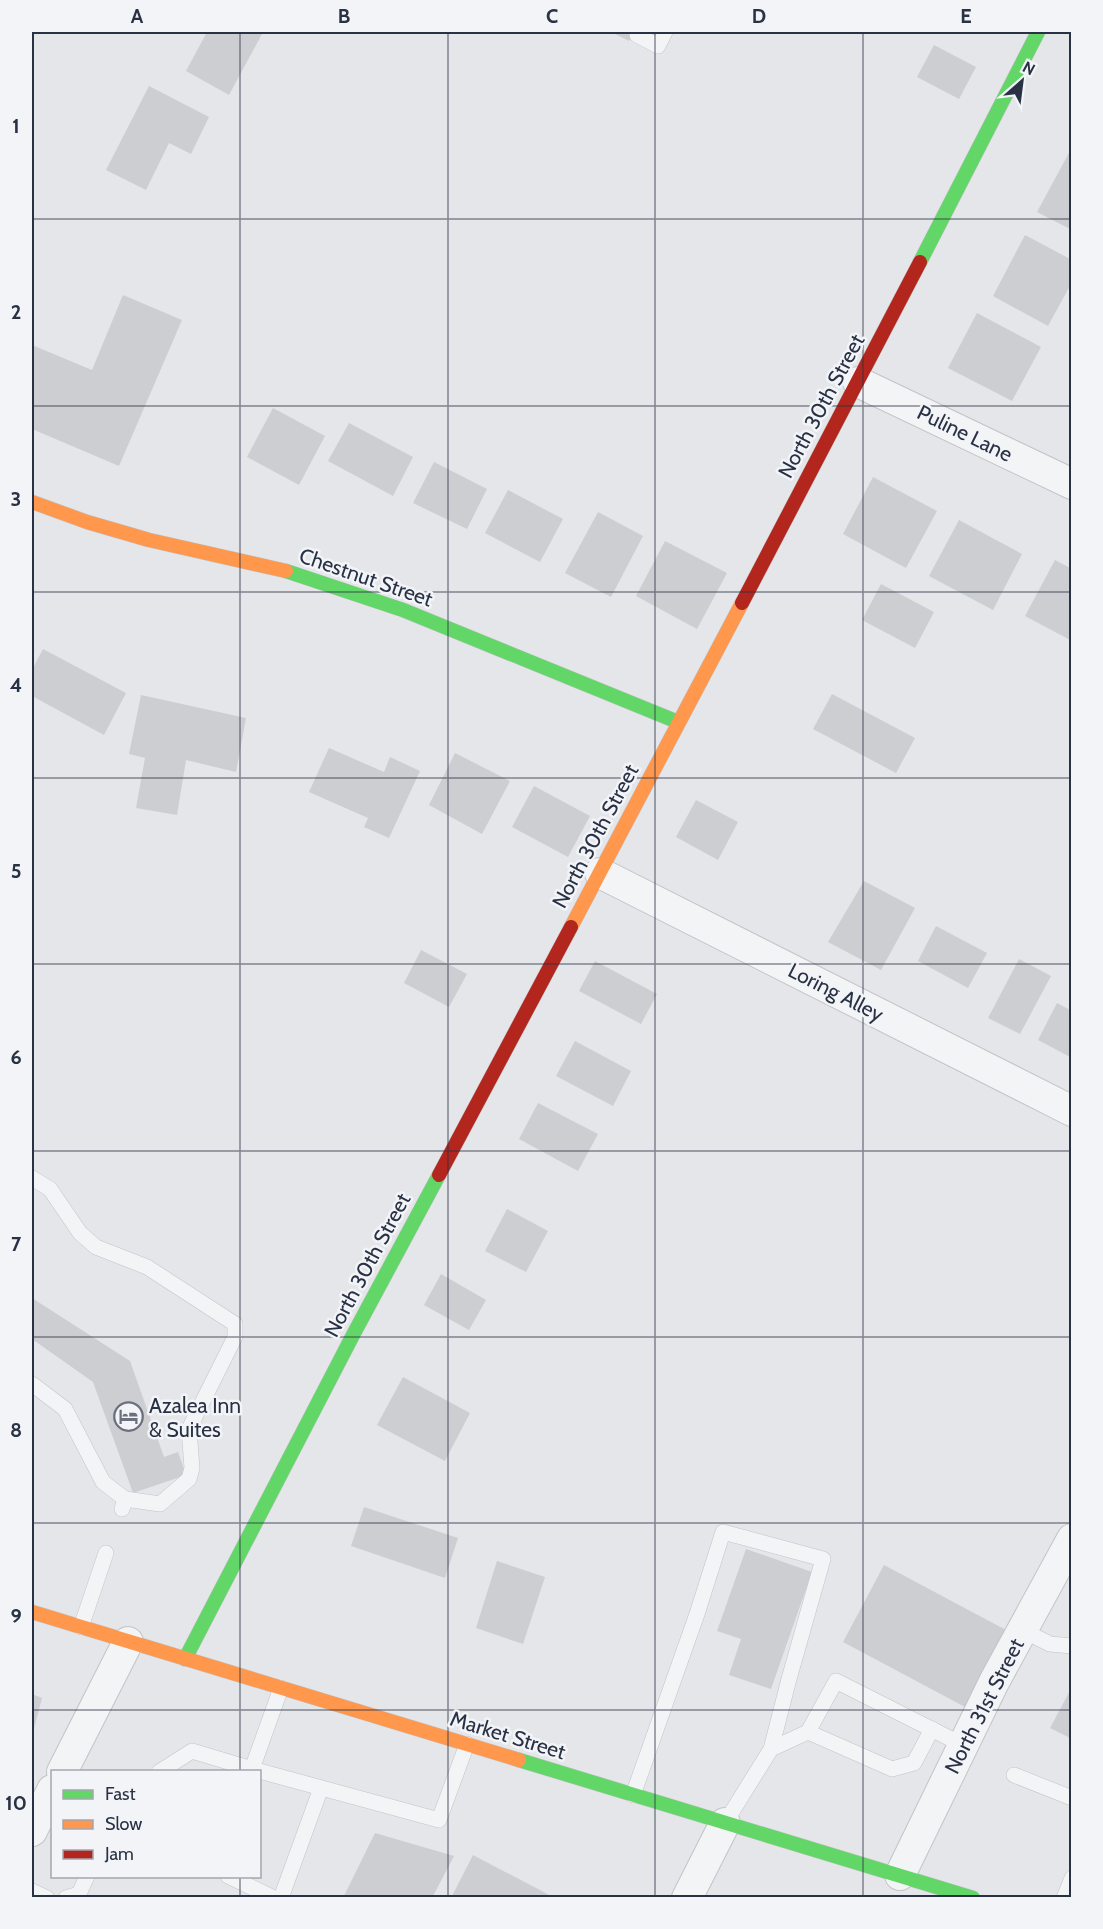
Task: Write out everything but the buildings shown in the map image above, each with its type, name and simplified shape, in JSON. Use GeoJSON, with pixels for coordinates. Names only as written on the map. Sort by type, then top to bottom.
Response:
{"type":"FeatureCollection","features":[{"type":"Feature","properties":{"kind":"street","name":"North 30th Street"},"geometry":{"type":"LineString","coordinates":[[185,1659],[353,1335],[600,873],[858,382],[1038,32]]}},
{"type":"Feature","properties":{"kind":"street","name":"Puline Lane"},"geometry":{"type":"LineString","coordinates":[[858,382],[1071,484]]}},
{"type":"Feature","properties":{"kind":"street","name":"Chestnut Street"},"geometry":{"type":"LineString","coordinates":[[32,502],[87,522],[148,540],[273,568],[343,589],[403,610],[678,722]]}},
{"type":"Feature","properties":{"kind":"street","name":"Loring Alley"},"geometry":{"type":"LineString","coordinates":[[600,873],[1071,1111]]}},
{"type":"Feature","properties":{"kind":"street","name":"North 31st Street"},"geometry":{"type":"LineString","coordinates":[[900,1875],[963,1745],[1071,1539]]}},
{"type":"Feature","properties":{"kind":"street","name":"Market Street"},"geometry":{"type":"LineString","coordinates":[[32,1612],[972,1898]]}},
{"type":"Feature","properties":{"kind":"street"},"geometry":{"type":"LineString","coordinates":[[63,1770],[128,1642]]}},
{"type":"Feature","properties":{"kind":"street"},"geometry":{"type":"LineString","coordinates":[[32,1831],[51,1793]]}},
{"type":"Feature","properties":{"kind":"street"},"geometry":{"type":"LineString","coordinates":[[687,1898],[725,1823]]}},
{"type":"Feature","properties":{"kind":"lane"},"geometry":{"type":"LineString","coordinates":[[637,35],[658,46],[665,32]]}},
{"type":"Feature","properties":{"kind":"lane"},"geometry":{"type":"LineString","coordinates":[[32,1178],[50,1189],[80,1233],[96,1247],[147,1267],[235,1324],[235,1337],[189,1429],[192,1468],[189,1479],[160,1504],[123,1504],[103,1482],[65,1409],[32,1384]]}},
{"type":"Feature","properties":{"kind":"lane"},"geometry":{"type":"LineString","coordinates":[[633,1795],[723,1532],[823,1559],[771,1749],[725,1823]]}},
{"type":"Feature","properties":{"kind":"lane"},"geometry":{"type":"LineString","coordinates":[[81,1627],[106,1553]]}},
{"type":"Feature","properties":{"kind":"lane"},"geometry":{"type":"LineString","coordinates":[[1022,1630],[1050,1644],[1071,1646]]}},
{"type":"Feature","properties":{"kind":"lane"},"geometry":{"type":"LineString","coordinates":[[771,1749],[807,1731],[836,1681],[963,1745]]}},
{"type":"Feature","properties":{"kind":"lane"},"geometry":{"type":"LineString","coordinates":[[252,1769],[281,1688]]}},
{"type":"Feature","properties":{"kind":"lane"},"geometry":{"type":"LineString","coordinates":[[807,1731],[892,1769],[914,1763],[932,1729]]}},
{"type":"Feature","properties":{"kind":"lane"},"geometry":{"type":"LineString","coordinates":[[261,1771],[439,1820],[467,1744]]}},
{"type":"Feature","properties":{"kind":"lane"},"geometry":{"type":"LineString","coordinates":[[162,1770],[192,1751],[256,1770]]}},
{"type":"Feature","properties":{"kind":"lane"},"geometry":{"type":"LineString","coordinates":[[1014,1775],[1071,1798]]}},
{"type":"Feature","properties":{"kind":"lane"},"geometry":{"type":"LineString","coordinates":[[281,1898],[321,1788]]}},
{"type":"Feature","properties":{"kind":"lane"},"geometry":{"type":"LineString","coordinates":[[77,1896],[86,1878]]}},
{"type":"Feature","properties":{"kind":"lane"},"geometry":{"type":"LineString","coordinates":[[232,1878],[274,1898]]}},
{"type":"Feature","properties":{"kind":"lane"},"geometry":{"type":"LineString","coordinates":[[1064,1898],[1071,1878]]}},
{"type":"Feature","properties":{"kind":"lane"},"geometry":{"type":"LineString","coordinates":[[32,1891],[47,1898]]}},
{"type":"Feature","properties":{"kind":"traffic: fast"},"geometry":{"type":"LineString","coordinates":[[920,262],[1038,32]]}},
{"type":"Feature","properties":{"kind":"traffic: fast"},"geometry":{"type":"LineString","coordinates":[[286,571],[403,610],[678,722]]}},
{"type":"Feature","properties":{"kind":"traffic: fast"},"geometry":{"type":"LineString","coordinates":[[185,1659],[353,1335],[439,1175]]}},
{"type":"Feature","properties":{"kind":"traffic: fast"},"geometry":{"type":"LineString","coordinates":[[519,1760],[973,1898]]}},
{"type":"Feature","properties":{"kind":"traffic: slow"},"geometry":{"type":"LineString","coordinates":[[32,502],[87,522],[149,540],[286,571]]}},
{"type":"Feature","properties":{"kind":"traffic: slow"},"geometry":{"type":"LineString","coordinates":[[571,927],[742,603]]}},
{"type":"Feature","properties":{"kind":"traffic: slow"},"geometry":{"type":"LineString","coordinates":[[32,1612],[519,1760]]}},
{"type":"Feature","properties":{"kind":"traffic: jam"},"geometry":{"type":"LineString","coordinates":[[742,603],[920,262]]}},
{"type":"Feature","properties":{"kind":"traffic: jam"},"geometry":{"type":"LineString","coordinates":[[439,1175],[571,927]]}},
{"type":"Feature","properties":{"kind":"place","name":"Azalea Inn & Suites"},"geometry":{"type":"Point","coordinates":[128,1417]}}]}
